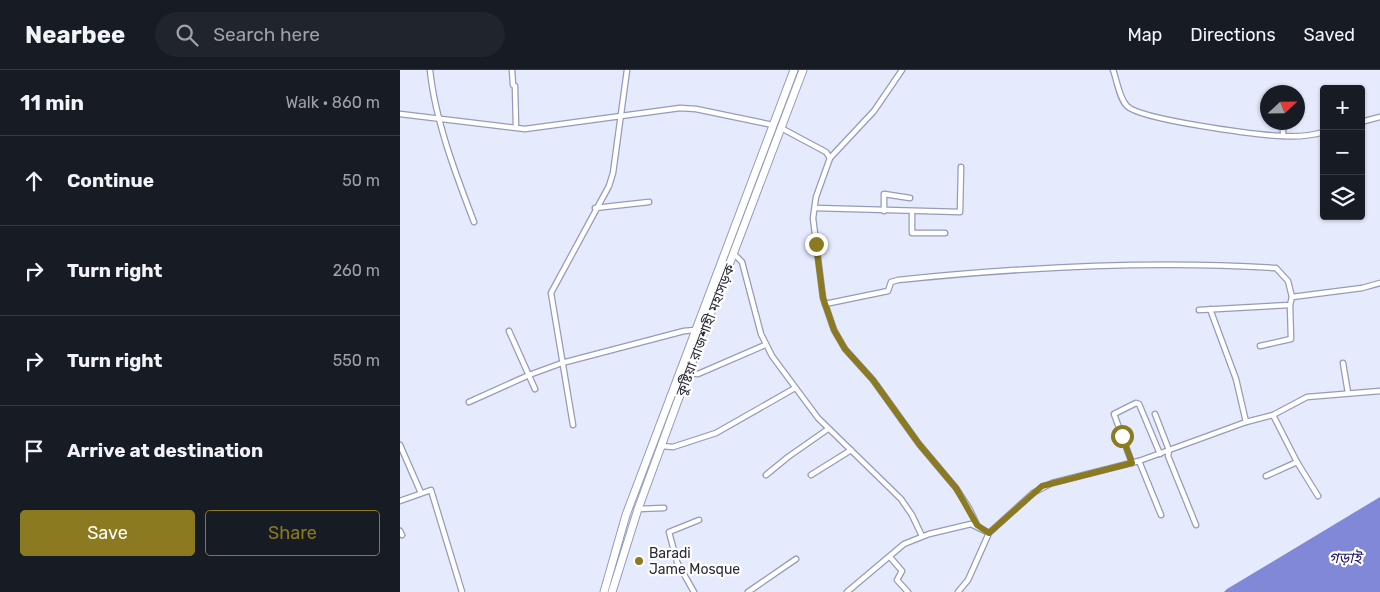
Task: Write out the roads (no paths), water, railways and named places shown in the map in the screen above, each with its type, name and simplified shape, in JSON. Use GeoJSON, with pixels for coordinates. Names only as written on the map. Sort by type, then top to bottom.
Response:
{"type":"FeatureCollection","features":[{"type":"Feature","properties":{"kind":"highway","name":"কুষ্টিয়া রাজশাহী মহাসড়ক"},"geometry":{"type":"LineString","coordinates":[[612,592],[638,509],[781,128],[794,70]]}},
{"type":"Feature","properties":{"kind":"highway","name":"কুষ্টিয়া রাজশাহী মহাসড়ক"},"geometry":{"type":"LineString","coordinates":[[604,592],[626,515],[773,125],[784,108],[803,70]]}},
{"type":"Feature","properties":{"kind":"highway"},"geometry":{"type":"LineString","coordinates":[[688,350],[695,353]]}},
{"type":"Feature","properties":{"kind":"highway"},"geometry":{"type":"LineString","coordinates":[[626,515],[635,520]]}},
{"type":"Feature","properties":{"kind":"street"},"geometry":{"type":"LineString","coordinates":[[430,70],[455,171],[474,222]]}},
{"type":"Feature","properties":{"kind":"street"},"geometry":{"type":"LineString","coordinates":[[512,70],[513,85],[515,86],[516,128]]}},
{"type":"Feature","properties":{"kind":"street"},"geometry":{"type":"LineString","coordinates":[[572,426],[551,293],[608,186],[613,173],[627,70]]}},
{"type":"Feature","properties":{"kind":"street"},"geometry":{"type":"LineString","coordinates":[[902,70],[874,111],[830,158],[816,197],[816,244],[825,304],[834,330],[845,349],[873,380],[919,444],[956,488],[977,525],[989,533]]}},
{"type":"Feature","properties":{"kind":"street"},"geometry":{"type":"LineString","coordinates":[[1113,70],[1124,102],[1133,110],[1241,133],[1283,136],[1320,132]]}},
{"type":"Feature","properties":{"kind":"street"},"geometry":{"type":"LineString","coordinates":[[400,114],[525,129],[556,127],[656,110],[696,109],[773,125]]}},
{"type":"Feature","properties":{"kind":"street"},"geometry":{"type":"LineString","coordinates":[[1365,121],[1380,117]]}},
{"type":"Feature","properties":{"kind":"street"},"geometry":{"type":"LineString","coordinates":[[781,128],[826,152],[830,158]]}},
{"type":"Feature","properties":{"kind":"street"},"geometry":{"type":"LineString","coordinates":[[1283,130],[1283,136]]}},
{"type":"Feature","properties":{"kind":"street"},"geometry":{"type":"LineString","coordinates":[[815,208],[960,212],[961,167]]}},
{"type":"Feature","properties":{"kind":"street"},"geometry":{"type":"LineString","coordinates":[[884,211],[885,194],[910,198]]}},
{"type":"Feature","properties":{"kind":"street"},"geometry":{"type":"LineString","coordinates":[[595,208],[649,202]]}},
{"type":"Feature","properties":{"kind":"street"},"geometry":{"type":"LineString","coordinates":[[912,212],[912,233],[945,233]]}},
{"type":"Feature","properties":{"kind":"street"},"geometry":{"type":"LineString","coordinates":[[734,254],[742,262],[765,345],[795,388],[828,429],[901,498],[912,514],[922,536]]}},
{"type":"Feature","properties":{"kind":"street"},"geometry":{"type":"LineString","coordinates":[[825,304],[888,292],[891,282],[898,280],[1034,267],[1152,263],[1276,268],[1288,281],[1292,297],[1290,305],[1291,339],[1260,346]]}},
{"type":"Feature","properties":{"kind":"street"},"geometry":{"type":"LineString","coordinates":[[1292,297],[1362,288],[1380,283]]}},
{"type":"Feature","properties":{"kind":"street"},"geometry":{"type":"LineString","coordinates":[[1199,310],[1290,305]]}},
{"type":"Feature","properties":{"kind":"street"},"geometry":{"type":"LineString","coordinates":[[1210,309],[1236,378],[1246,422]]}},
{"type":"Feature","properties":{"kind":"street"},"geometry":{"type":"LineString","coordinates":[[509,330],[535,389]]}},
{"type":"Feature","properties":{"kind":"street"},"geometry":{"type":"LineString","coordinates":[[469,402],[529,375],[562,363],[684,330],[695,330]]}},
{"type":"Feature","properties":{"kind":"street"},"geometry":{"type":"LineString","coordinates":[[688,373],[695,375],[765,345]]}},
{"type":"Feature","properties":{"kind":"street"},"geometry":{"type":"LineString","coordinates":[[1344,363],[1348,393]]}},
{"type":"Feature","properties":{"kind":"street"},"geometry":{"type":"LineString","coordinates":[[661,446],[673,447],[716,433],[795,388]]}},
{"type":"Feature","properties":{"kind":"street"},"geometry":{"type":"LineString","coordinates":[[958,592],[968,580],[989,533],[1042,486],[1160,454],[1246,422],[1273,415],[1307,397],[1380,390]]}},
{"type":"Feature","properties":{"kind":"street"},"geometry":{"type":"LineString","coordinates":[[1132,463],[1114,414],[1136,403],[1139,404],[1160,454]]}},
{"type":"Feature","properties":{"kind":"street"},"geometry":{"type":"LineString","coordinates":[[1155,414],[1169,450],[1168,456],[1196,525]]}},
{"type":"Feature","properties":{"kind":"street"},"geometry":{"type":"LineString","coordinates":[[1273,415],[1297,462],[1318,496]]}},
{"type":"Feature","properties":{"kind":"street"},"geometry":{"type":"LineString","coordinates":[[766,475],[788,456],[828,429]]}},
{"type":"Feature","properties":{"kind":"street"},"geometry":{"type":"LineString","coordinates":[[400,445],[421,493]]}},
{"type":"Feature","properties":{"kind":"street"},"geometry":{"type":"LineString","coordinates":[[811,475],[851,450]]}},
{"type":"Feature","properties":{"kind":"street"},"geometry":{"type":"LineString","coordinates":[[1139,461],[1161,515]]}},
{"type":"Feature","properties":{"kind":"street"},"geometry":{"type":"LineString","coordinates":[[1266,476],[1297,462]]}},
{"type":"Feature","properties":{"kind":"street"},"geometry":{"type":"LineString","coordinates":[[400,501],[429,490],[432,493],[462,592]]}},
{"type":"Feature","properties":{"kind":"street"},"geometry":{"type":"LineString","coordinates":[[638,509],[664,508]]}},
{"type":"Feature","properties":{"kind":"street"},"geometry":{"type":"LineString","coordinates":[[694,592],[677,562],[668,535],[670,530],[700,520]]}},
{"type":"Feature","properties":{"kind":"street"},"geometry":{"type":"LineString","coordinates":[[846,592],[904,544],[922,536],[965,524],[977,525]]}},
{"type":"Feature","properties":{"kind":"street"},"geometry":{"type":"LineString","coordinates":[[890,557],[902,571],[897,580],[908,592]]}},
{"type":"Feature","properties":{"kind":"street"},"geometry":{"type":"LineString","coordinates":[[748,592],[796,559]]}},
{"type":"Feature","properties":{"kind":"water","name":"গড়াই"},"geometry":{"type":"Polygon","coordinates":[[[1380,497],[1380,592],[1224,592],[1227,589],[1380,497]]]}},
{"type":"Feature","properties":{"kind":"place","name":"Baradi Jame Mosque"},"geometry":{"type":"Point","coordinates":[639,561]}}]}
